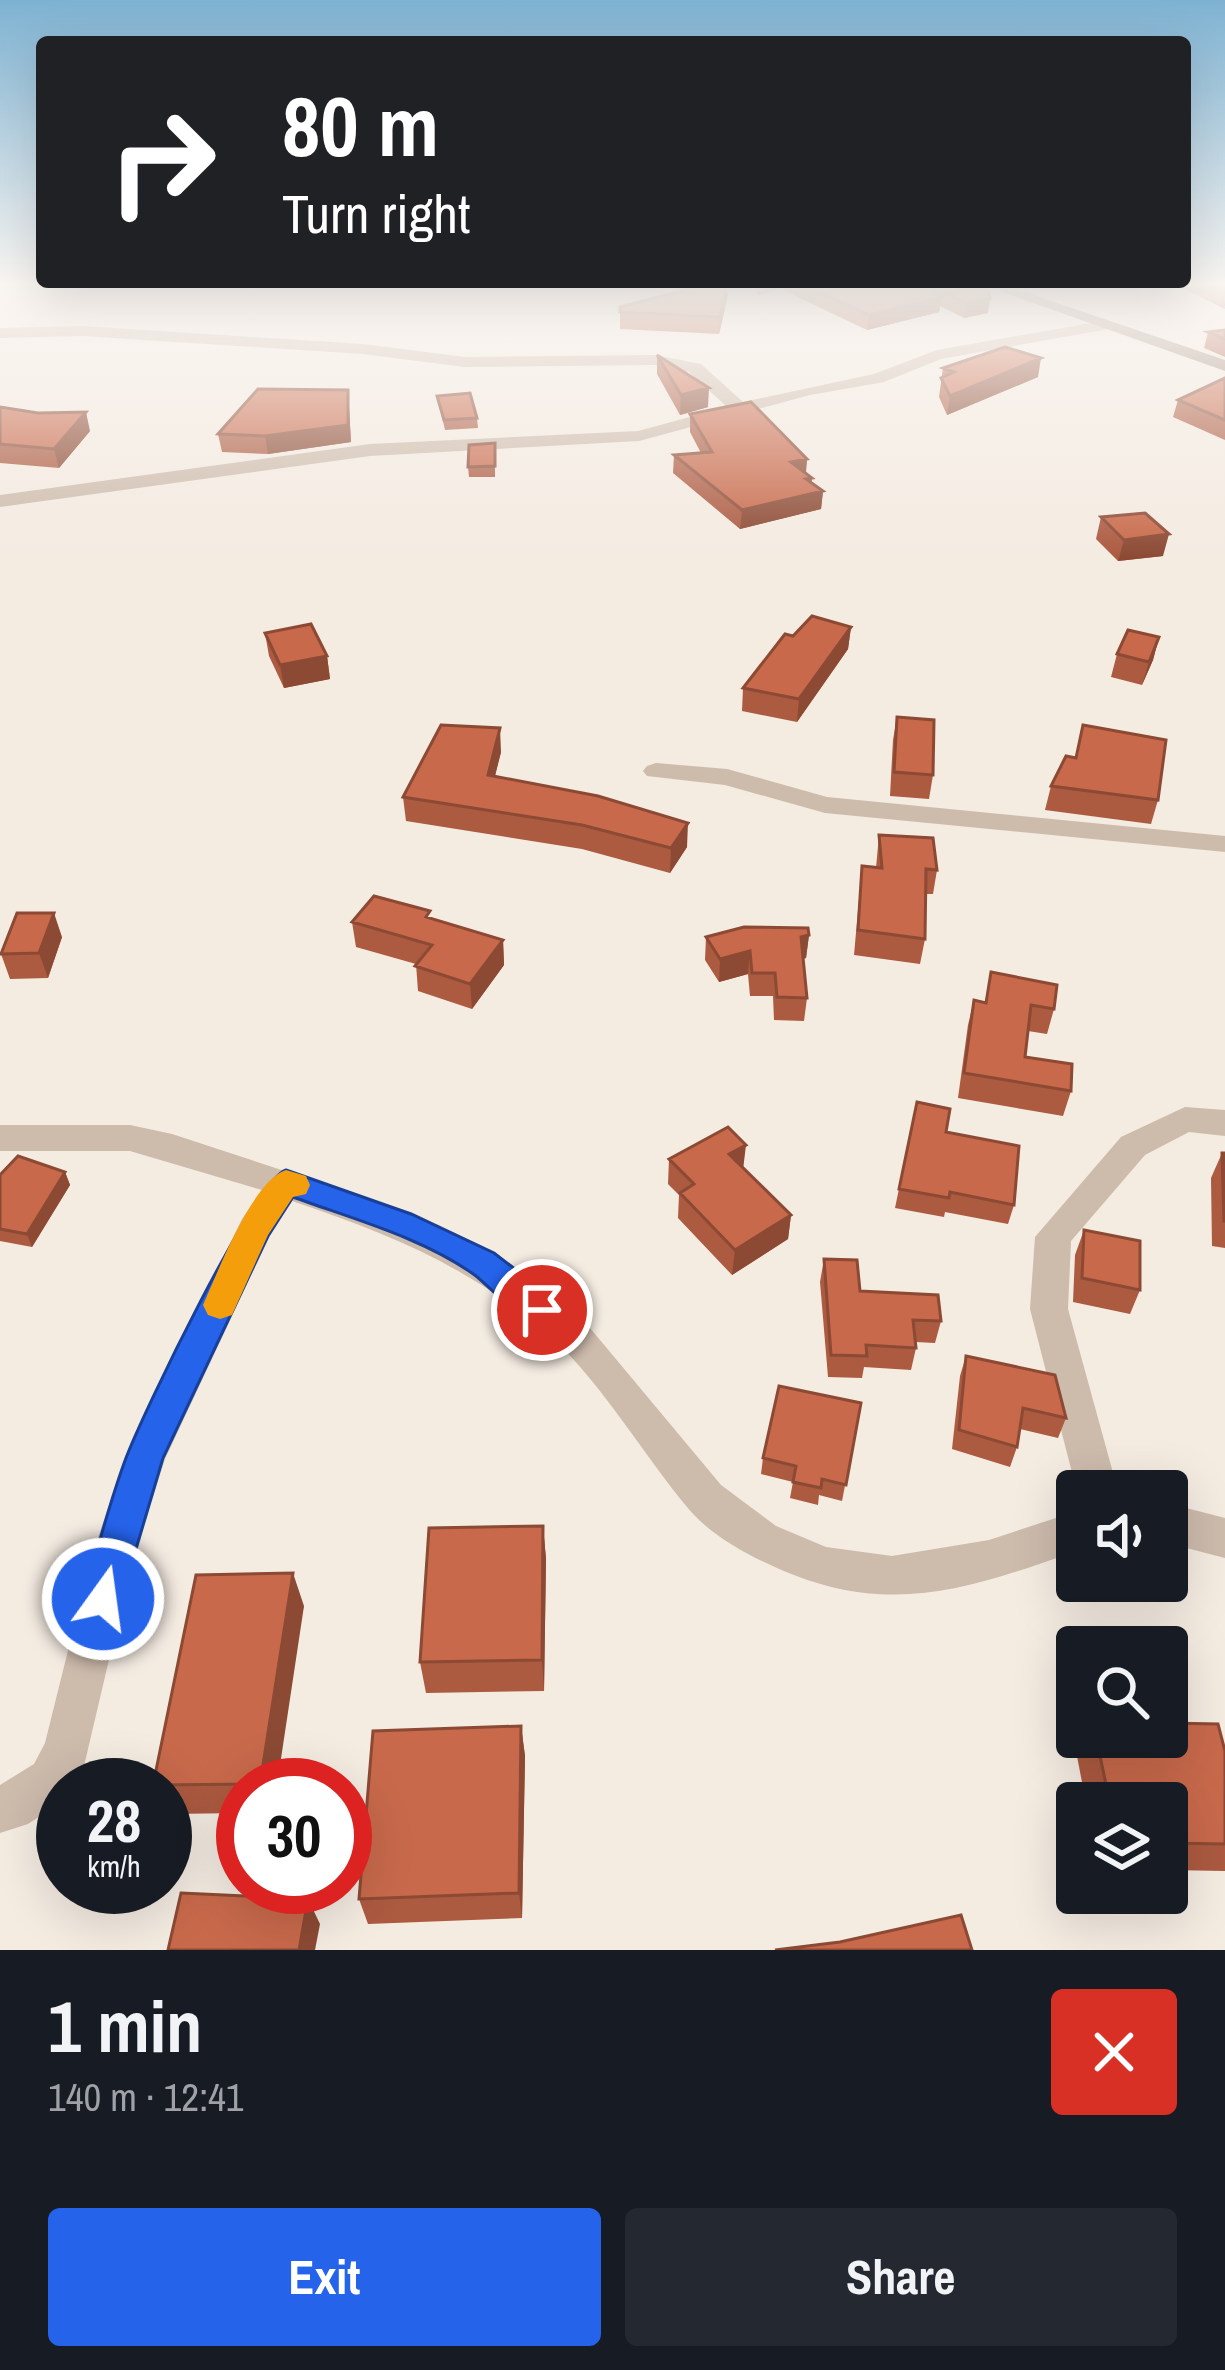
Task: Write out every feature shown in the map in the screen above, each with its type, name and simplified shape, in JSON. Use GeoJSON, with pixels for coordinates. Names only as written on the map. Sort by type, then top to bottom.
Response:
{"type":"FeatureCollection","features":[{"type":"Feature","properties":{"kind":"street"},"geometry":{"type":"LineString","coordinates":[[704,376],[739,408]]}},
{"type":"Feature","properties":{"kind":"street"},"geometry":{"type":"LineString","coordinates":[[0,501],[370,450],[639,436],[883,376]]}},
{"type":"Feature","properties":{"kind":"street"},"geometry":{"type":"LineString","coordinates":[[656,771],[728,777],[824,805],[1225,844]]}},
{"type":"Feature","properties":{"kind":"street"},"geometry":{"type":"LineString","coordinates":[[1091,1470],[1049,1309],[1053,1237],[1133,1146],[1185,1118],[1225,1123]]}},
{"type":"Feature","properties":{"kind":"street"},"geometry":{"type":"LineString","coordinates":[[0,1138],[130,1138],[286,1182],[400,1223],[482,1263],[572,1333],[706,1499],[761,1540],[825,1568],[892,1577],[989,1561],[1056,1539]]}},
{"type":"Feature","properties":{"kind":"street"},"geometry":{"type":"LineString","coordinates":[[0,1809],[51,1781],[67,1749],[116,1545],[145,1457],[255,1229],[286,1182]]}},
{"type":"Feature","properties":{"kind":"street"},"geometry":{"type":"LineString","coordinates":[[1188,1528],[1225,1538]]}},
{"type":"Feature","properties":{"kind":"building"},"geometry":{"type":"Polygon","coordinates":[[[670,376],[690,376],[709,388],[681,395],[670,376]]]}},
{"type":"Feature","properties":{"kind":"building"},"geometry":{"type":"Polygon","coordinates":[[[945,376],[998,376],[950,396],[941,378],[945,376]]]}},
{"type":"Feature","properties":{"kind":"building"},"geometry":{"type":"Polygon","coordinates":[[[1225,378],[1225,420],[1178,400],[1225,378]]]}},
{"type":"Feature","properties":{"kind":"building"},"geometry":{"type":"Polygon","coordinates":[[[258,389],[348,390],[348,425],[265,436],[218,434],[258,389]]]}},
{"type":"Feature","properties":{"kind":"building"},"geometry":{"type":"Polygon","coordinates":[[[470,393],[477,418],[444,420],[437,396],[470,393]]]}},
{"type":"Feature","properties":{"kind":"building"},"geometry":{"type":"Polygon","coordinates":[[[751,402],[807,459],[791,462],[823,491],[742,510],[674,455],[712,452],[690,414],[751,402]]]}},
{"type":"Feature","properties":{"kind":"building"},"geometry":{"type":"Polygon","coordinates":[[[0,407],[38,413],[86,412],[54,449],[0,444],[0,407]]]}},
{"type":"Feature","properties":{"kind":"building"},"geometry":{"type":"Polygon","coordinates":[[[495,443],[495,466],[468,467],[469,445],[495,443]]]}},
{"type":"Feature","properties":{"kind":"building"},"geometry":{"type":"Polygon","coordinates":[[[1145,513],[1169,534],[1124,540],[1101,517],[1145,513]]]}},
{"type":"Feature","properties":{"kind":"building"},"geometry":{"type":"Polygon","coordinates":[[[812,616],[851,627],[799,699],[743,688],[785,634],[793,636],[812,616]]]}},
{"type":"Feature","properties":{"kind":"building"},"geometry":{"type":"Polygon","coordinates":[[[311,624],[327,656],[280,665],[265,633],[311,624]]]}},
{"type":"Feature","properties":{"kind":"building"},"geometry":{"type":"Polygon","coordinates":[[[1128,630],[1159,637],[1149,662],[1117,654],[1128,630]]]}},
{"type":"Feature","properties":{"kind":"building"},"geometry":{"type":"Polygon","coordinates":[[[897,717],[934,720],[933,775],[894,772],[897,717]]]}},
{"type":"Feature","properties":{"kind":"building"},"geometry":{"type":"Polygon","coordinates":[[[441,725],[500,728],[488,775],[598,796],[688,823],[671,848],[582,825],[403,797],[441,725]]]}},
{"type":"Feature","properties":{"kind":"building"},"geometry":{"type":"Polygon","coordinates":[[[1083,725],[1166,740],[1158,800],[1051,786],[1066,756],[1076,758],[1083,725]]]}},
{"type":"Feature","properties":{"kind":"building"},"geometry":{"type":"Polygon","coordinates":[[[879,835],[933,838],[937,870],[926,869],[925,939],[858,930],[862,866],[882,868],[879,835]]]}},
{"type":"Feature","properties":{"kind":"building"},"geometry":{"type":"Polygon","coordinates":[[[374,896],[430,911],[426,917],[503,940],[470,984],[415,966],[432,945],[352,922],[374,896]]]}},
{"type":"Feature","properties":{"kind":"building"},"geometry":{"type":"Polygon","coordinates":[[[17,913],[54,913],[39,953],[1,954],[17,913]]]}},
{"type":"Feature","properties":{"kind":"building"},"geometry":{"type":"Polygon","coordinates":[[[744,927],[808,928],[809,935],[801,937],[807,998],[777,997],[775,973],[752,973],[750,951],[720,959],[706,937],[744,927]]]}},
{"type":"Feature","properties":{"kind":"building"},"geometry":{"type":"Polygon","coordinates":[[[991,972],[1057,985],[1054,1009],[1031,1005],[1025,1057],[1072,1064],[1071,1091],[964,1073],[974,1000],[986,1003],[991,972]]]}},
{"type":"Feature","properties":{"kind":"building"},"geometry":{"type":"Polygon","coordinates":[[[917,1102],[950,1109],[946,1132],[1019,1146],[1014,1205],[950,1192],[949,1198],[899,1189],[917,1102]]]}},
{"type":"Feature","properties":{"kind":"building"},"geometry":{"type":"Polygon","coordinates":[[[728,1127],[746,1145],[729,1154],[791,1215],[735,1250],[680,1193],[694,1184],[669,1159],[728,1127]]]}},
{"type":"Feature","properties":{"kind":"building"},"geometry":{"type":"Polygon","coordinates":[[[1225,1153],[1225,1221],[1224,1221],[1225,1153]]]}},
{"type":"Feature","properties":{"kind":"building"},"geometry":{"type":"Polygon","coordinates":[[[18,1156],[65,1172],[27,1234],[0,1229],[0,1175],[18,1156]]]}},
{"type":"Feature","properties":{"kind":"building"},"geometry":{"type":"Polygon","coordinates":[[[1084,1230],[1140,1241],[1140,1290],[1082,1278],[1084,1230]]]}},
{"type":"Feature","properties":{"kind":"building"},"geometry":{"type":"Polygon","coordinates":[[[824,1259],[857,1260],[860,1291],[938,1295],[941,1321],[913,1320],[916,1348],[866,1345],[867,1356],[831,1355],[824,1259]]]}},
{"type":"Feature","properties":{"kind":"building"},"geometry":{"type":"Polygon","coordinates":[[[966,1356],[1055,1375],[1066,1418],[1023,1408],[1017,1447],[959,1430],[966,1356]]]}},
{"type":"Feature","properties":{"kind":"building"},"geometry":{"type":"Polygon","coordinates":[[[779,1386],[861,1403],[846,1485],[822,1479],[821,1488],[793,1482],[796,1466],[763,1458],[779,1386]]]}},
{"type":"Feature","properties":{"kind":"building"},"geometry":{"type":"Polygon","coordinates":[[[543,1526],[542,1660],[420,1662],[429,1528],[543,1526]]]}},
{"type":"Feature","properties":{"kind":"building"},"geometry":{"type":"Polygon","coordinates":[[[293,1573],[264,1758],[216,1758],[216,1784],[192,1785],[192,1758],[159,1758],[196,1575],[293,1573]]]}},
{"type":"Feature","properties":{"kind":"building"},"geometry":{"type":"Polygon","coordinates":[[[1188,1723],[1218,1724],[1225,1751],[1225,1844],[1188,1843],[1188,1782],[1106,1782],[1100,1758],[1188,1758],[1188,1723]]]}},
{"type":"Feature","properties":{"kind":"building"},"geometry":{"type":"Polygon","coordinates":[[[521,1726],[519,1893],[372,1899],[373,1731],[521,1726]]]}},
{"type":"Feature","properties":{"kind":"building"},"geometry":{"type":"Polygon","coordinates":[[[192,1894],[216,1895],[216,1914],[305,1914],[299,1950],[168,1950],[176,1914],[192,1914],[192,1894]]]}},
{"type":"Feature","properties":{"kind":"building"},"geometry":{"type":"Polygon","coordinates":[[[961,1915],[972,1950],[775,1950],[840,1942],[961,1915]]]}},
{"type":"Feature","properties":{"kind":"slow traffic"},"geometry":{"type":"LineString","coordinates":[[220,1305],[255,1229],[286,1182],[295,1185]]}},
{"type":"Feature","properties":{"kind":"route"},"geometry":{"type":"LineString","coordinates":[[103,1599],[125,1510],[145,1457],[255,1229],[286,1182],[400,1223],[482,1263],[542,1310]]}}]}
